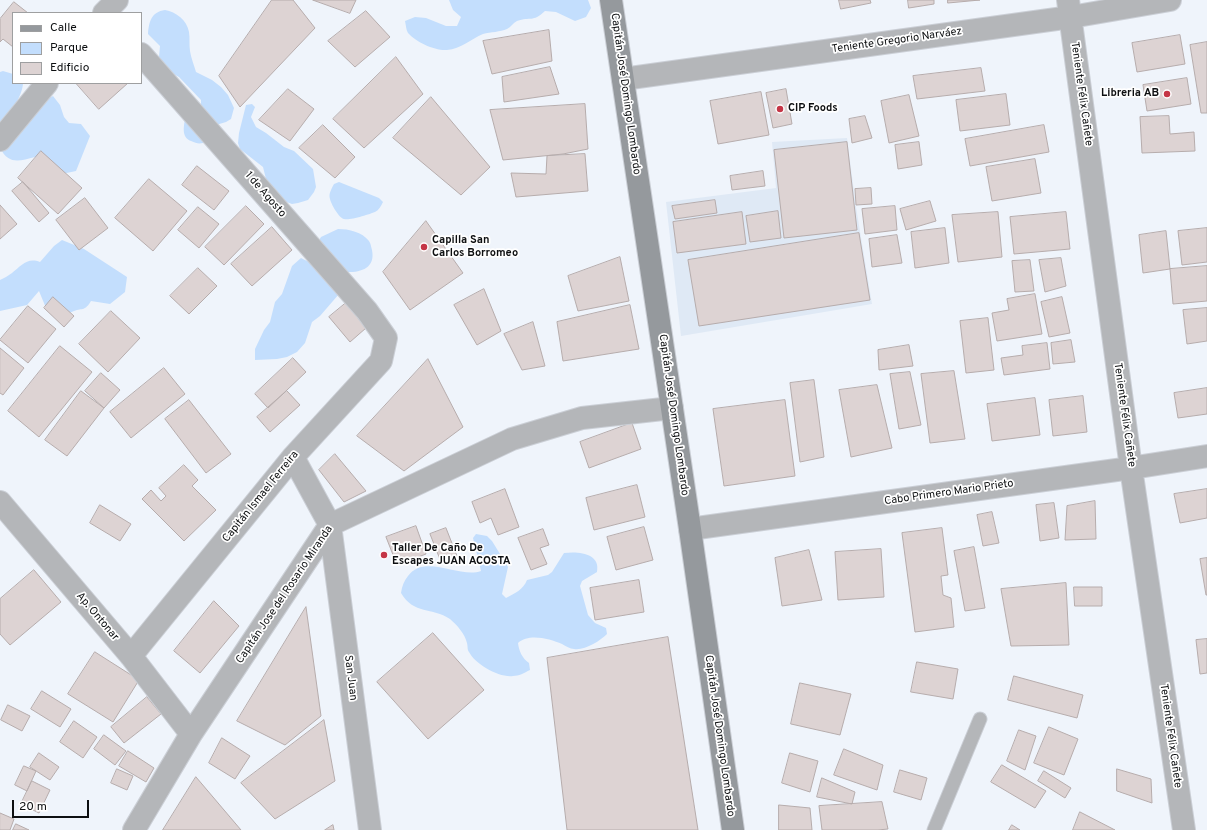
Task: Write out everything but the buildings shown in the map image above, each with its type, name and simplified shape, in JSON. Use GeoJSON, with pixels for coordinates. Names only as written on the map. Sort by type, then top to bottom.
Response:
{"type":"FeatureCollection","features":[{"type":"Feature","properties":{"kind":"street"},"geometry":{"type":"LineString","coordinates":[[94,0],[104,12]]}},
{"type":"Feature","properties":{"kind":"street"},"geometry":{"type":"LineString","coordinates":[[106,12],[117,0]]}},
{"type":"Feature","properties":{"kind":"street","name":"Capitán José Domingo Lombardo"},"geometry":{"type":"LineString","coordinates":[[611,0],[690,529],[733,830]]}},
{"type":"Feature","properties":{"kind":"street","name":"Teniente Gregorio Narváez"},"geometry":{"type":"LineString","coordinates":[[623,80],[1070,8],[1170,0]]}},
{"type":"Feature","properties":{"kind":"street","name":"Teniente Félix Cañete"},"geometry":{"type":"LineString","coordinates":[[1070,8],[1131,468],[1184,830]]}},
{"type":"Feature","properties":{"kind":"street","name":"1 de Agosto"},"geometry":{"type":"LineString","coordinates":[[142,55],[367,311],[386,338]]}},
{"type":"Feature","properties":{"kind":"street"},"geometry":{"type":"LineString","coordinates":[[0,140],[46,84]]}},
{"type":"Feature","properties":{"kind":"street","name":"Capitán Ismael Ferreira"},"geometry":{"type":"LineString","coordinates":[[131,656],[293,457],[380,361],[386,338]]}},
{"type":"Feature","properties":{"kind":"street","name":"Capitán Jose del Rosario Miranda"},"geometry":{"type":"LineString","coordinates":[[134,830],[191,734],[330,525],[512,439],[582,418],[672,408]]}},
{"type":"Feature","properties":{"kind":"street","name":"Cabo Primero Mario Prieto"},"geometry":{"type":"LineString","coordinates":[[690,529],[1131,468],[1207,456]]}},
{"type":"Feature","properties":{"kind":"street"},"geometry":{"type":"LineString","coordinates":[[293,457],[330,525]]}},
{"type":"Feature","properties":{"kind":"street","name":"Ap. Ontonar"},"geometry":{"type":"LineString","coordinates":[[0,502],[131,656],[191,734]]}},
{"type":"Feature","properties":{"kind":"street","name":"San Juan"},"geometry":{"type":"LineString","coordinates":[[330,525],[370,830]]}},
{"type":"Feature","properties":{"kind":"lane"},"geometry":{"type":"LineString","coordinates":[[934,830],[980,719]]}},
{"type":"Feature","properties":{"kind":"shaded area"},"geometry":{"type":"Polygon","coordinates":[[[847,138],[856,207],[872,304],[681,336],[666,202],[776,188],[772,142],[847,138]]]}},
{"type":"Feature","properties":{"kind":"green space"},"geometry":{"type":"Polygon","coordinates":[[[449,0],[588,0],[591,8],[586,17],[575,21],[556,12],[545,11],[537,17],[517,21],[507,29],[483,34],[461,46],[447,50],[437,49],[426,45],[416,40],[408,33],[405,21],[415,17],[426,18],[446,26],[457,26],[461,17],[453,10],[449,0]]]}},
{"type":"Feature","properties":{"kind":"green space"},"geometry":{"type":"Polygon","coordinates":[[[165,10],[180,17],[188,28],[190,54],[196,72],[212,80],[221,87],[228,95],[234,108],[231,119],[216,125],[203,143],[191,141],[184,134],[185,118],[199,110],[201,100],[179,77],[163,68],[159,57],[160,46],[148,34],[149,25],[154,15],[165,10]]]}},
{"type":"Feature","properties":{"kind":"green space"},"geometry":{"type":"Polygon","coordinates":[[[3,71],[12,74],[12,84],[23,84],[21,94],[7,118],[0,126],[0,72],[3,71]]]}},
{"type":"Feature","properties":{"kind":"green space"},"geometry":{"type":"Polygon","coordinates":[[[53,96],[60,105],[64,117],[69,123],[81,124],[90,136],[76,171],[57,175],[41,168],[35,157],[24,160],[11,159],[3,153],[0,148],[26,111],[53,96]]]}},
{"type":"Feature","properties":{"kind":"green space"},"geometry":{"type":"Polygon","coordinates":[[[252,104],[255,107],[251,117],[256,127],[284,147],[294,151],[313,169],[316,187],[308,200],[292,204],[281,200],[267,183],[263,167],[240,149],[238,143],[239,133],[246,105],[252,104]]]}},
{"type":"Feature","properties":{"kind":"green space"},"geometry":{"type":"Polygon","coordinates":[[[339,182],[379,198],[383,202],[379,209],[375,212],[364,216],[344,219],[340,216],[332,204],[330,197],[330,191],[334,184],[339,182]]]}},
{"type":"Feature","properties":{"kind":"green space"},"geometry":{"type":"Polygon","coordinates":[[[338,229],[363,235],[369,241],[371,244],[373,257],[369,266],[360,271],[343,272],[318,242],[321,237],[338,229]]]}},
{"type":"Feature","properties":{"kind":"green space"},"geometry":{"type":"Polygon","coordinates":[[[62,240],[84,249],[127,277],[125,292],[110,304],[91,301],[84,309],[73,311],[64,316],[46,308],[39,291],[27,305],[0,311],[0,280],[28,261],[40,262],[54,246],[62,240]]]}},
{"type":"Feature","properties":{"kind":"green space"},"geometry":{"type":"Polygon","coordinates":[[[301,258],[311,263],[339,294],[320,316],[312,322],[305,343],[297,352],[287,357],[277,359],[255,360],[255,349],[264,330],[270,322],[275,302],[282,294],[292,266],[301,258]]]}},
{"type":"Feature","properties":{"kind":"green space"},"geometry":{"type":"Polygon","coordinates":[[[476,534],[487,536],[492,541],[508,567],[502,594],[506,598],[521,589],[527,580],[548,575],[552,572],[564,553],[576,552],[592,557],[596,561],[597,572],[582,581],[580,586],[588,615],[595,623],[606,628],[607,634],[592,645],[578,649],[540,638],[528,638],[523,640],[518,643],[519,649],[523,657],[529,663],[530,670],[522,674],[507,676],[501,675],[476,661],[468,651],[463,633],[450,619],[437,613],[417,608],[406,600],[401,593],[403,584],[408,576],[415,570],[424,567],[433,566],[473,573],[481,571],[473,538],[476,534]]]}},
{"type":"Feature","properties":{"kind":"place","name":"Libreria AB"},"geometry":{"type":"Point","coordinates":[1167,94]}},
{"type":"Feature","properties":{"kind":"place","name":"CIP Foods"},"geometry":{"type":"Point","coordinates":[780,109]}},
{"type":"Feature","properties":{"kind":"place","name":"Capilla San Carlos Borromeo"},"geometry":{"type":"Point","coordinates":[424,247]}},
{"type":"Feature","properties":{"kind":"place","name":"Taller De Caño De Escapes JUAN ACOSTA"},"geometry":{"type":"Point","coordinates":[384,555]}}]}
